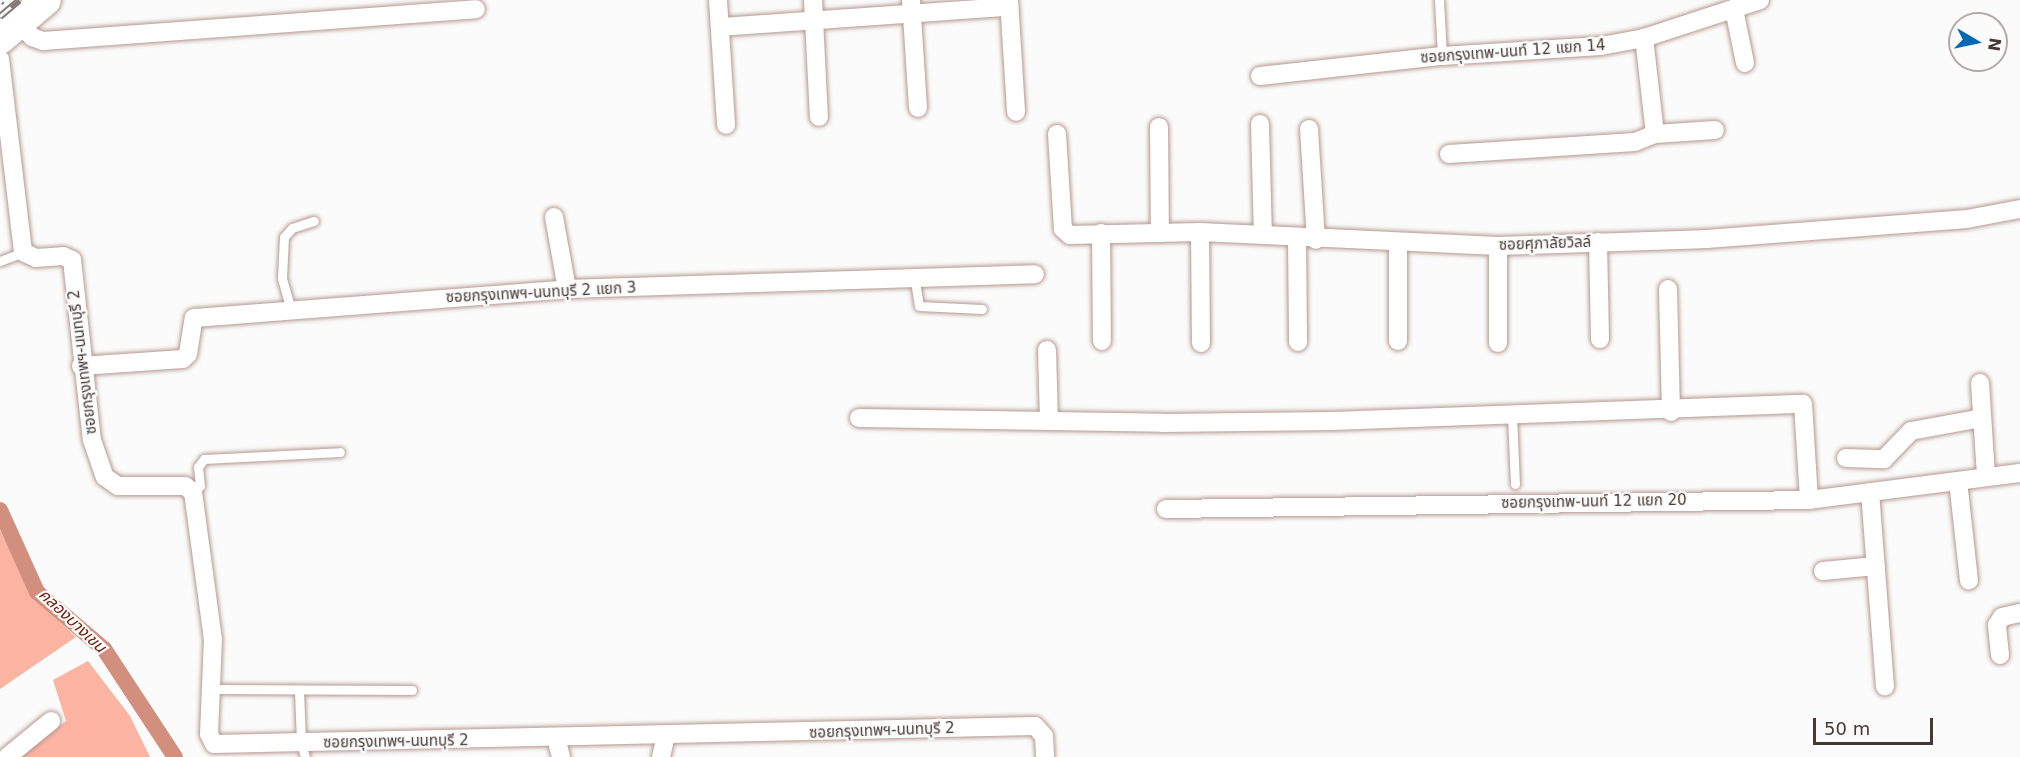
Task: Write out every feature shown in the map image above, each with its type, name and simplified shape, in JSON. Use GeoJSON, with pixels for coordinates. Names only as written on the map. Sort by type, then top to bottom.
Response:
{"type":"FeatureCollection","features":[{"type":"Feature","properties":{"kind":"main road"},"geometry":{"type":"LineString","coordinates":[[10,31],[46,0]]}},
{"type":"Feature","properties":{"kind":"street"},"geometry":{"type":"LineString","coordinates":[[718,0],[726,125]]}},
{"type":"Feature","properties":{"kind":"street"},"geometry":{"type":"LineString","coordinates":[[813,0],[819,117]]}},
{"type":"Feature","properties":{"kind":"street","name":"ซอยกรุงเทพ-นนท์ 12 แยก 14"},"geometry":{"type":"LineString","coordinates":[[1260,76],[1442,56],[1601,46],[1644,38],[1760,0]]}},
{"type":"Feature","properties":{"kind":"street"},"geometry":{"type":"LineString","coordinates":[[720,27],[814,21],[912,7],[1009,4],[1016,112]]}},
{"type":"Feature","properties":{"kind":"street"},"geometry":{"type":"LineString","coordinates":[[912,7],[918,108]]}},
{"type":"Feature","properties":{"kind":"street"},"geometry":{"type":"LineString","coordinates":[[10,31],[43,42],[476,9]]}},
{"type":"Feature","properties":{"kind":"street"},"geometry":{"type":"LineString","coordinates":[[1734,9],[1745,63]]}},
{"type":"Feature","properties":{"kind":"street"},"geometry":{"type":"LineString","coordinates":[[1644,38],[1655,134]]}},
{"type":"Feature","properties":{"kind":"street"},"geometry":{"type":"LineString","coordinates":[[0,59],[23,252]]}},
{"type":"Feature","properties":{"kind":"street"},"geometry":{"type":"LineString","coordinates":[[1260,124],[1263,235]]}},
{"type":"Feature","properties":{"kind":"street"},"geometry":{"type":"LineString","coordinates":[[1159,127],[1160,233]]}},
{"type":"Feature","properties":{"kind":"street"},"geometry":{"type":"LineString","coordinates":[[1309,129],[1316,240]]}},
{"type":"Feature","properties":{"kind":"street"},"geometry":{"type":"LineString","coordinates":[[1449,154],[1635,142],[1655,134],[1715,130]]}},
{"type":"Feature","properties":{"kind":"street","name":"ซอยศุภาลัยวิลล์"},"geometry":{"type":"LineString","coordinates":[[1057,134],[1063,229],[1070,235],[1200,232],[1316,240],[1498,246],[1707,239],[1967,219],[2020,209]]}},
{"type":"Feature","properties":{"kind":"street"},"geometry":{"type":"LineString","coordinates":[[554,218],[567,289]]}},
{"type":"Feature","properties":{"kind":"street"},"geometry":{"type":"LineString","coordinates":[[1200,232],[1201,343]]}},
{"type":"Feature","properties":{"kind":"street"},"geometry":{"type":"LineString","coordinates":[[1101,233],[1102,340]]}},
{"type":"Feature","properties":{"kind":"street"},"geometry":{"type":"LineString","coordinates":[[1297,239],[1298,342]]}},
{"type":"Feature","properties":{"kind":"street"},"geometry":{"type":"LineString","coordinates":[[1398,242],[1398,341]]}},
{"type":"Feature","properties":{"kind":"street"},"geometry":{"type":"LineString","coordinates":[[1598,242],[1600,339]]}},
{"type":"Feature","properties":{"kind":"street"},"geometry":{"type":"LineString","coordinates":[[1498,246],[1498,343]]}},
{"type":"Feature","properties":{"kind":"street","name":"ซอยกรุงเทพฯ-นนทบุรี 2"},"geometry":{"type":"LineString","coordinates":[[23,252],[36,258],[63,256],[72,260],[81,366],[92,441],[105,477],[118,486],[185,486],[193,492],[212,627],[209,734],[214,744],[303,750],[556,738],[1035,726],[1044,736],[1045,757]]}},
{"type":"Feature","properties":{"kind":"street","name":"ซอยกรุงเทพฯ-นนทบุรี 2 แยก 3"},"geometry":{"type":"LineString","coordinates":[[81,366],[183,359],[188,354],[194,318],[567,289],[915,281],[1035,274]]}},
{"type":"Feature","properties":{"kind":"street"},"geometry":{"type":"LineString","coordinates":[[1668,289],[1671,412]]}},
{"type":"Feature","properties":{"kind":"street"},"geometry":{"type":"LineString","coordinates":[[1047,350],[1049,421]]}},
{"type":"Feature","properties":{"kind":"street"},"geometry":{"type":"LineString","coordinates":[[1980,383],[1986,477]]}},
{"type":"Feature","properties":{"kind":"street"},"geometry":{"type":"LineString","coordinates":[[859,418],[1276,422],[1671,412],[1803,404],[1809,500]]}},
{"type":"Feature","properties":{"kind":"street"},"geometry":{"type":"LineString","coordinates":[[1846,458],[1884,459],[1911,431],[1982,418]]}},
{"type":"Feature","properties":{"kind":"street","name":"ซอยกรุงเทพ-นนท์ 12 แยก 20"},"geometry":{"type":"LineString","coordinates":[[1166,509],[1809,500],[2020,472]]}},
{"type":"Feature","properties":{"kind":"street"},"geometry":{"type":"LineString","coordinates":[[1958,481],[1969,580]]}},
{"type":"Feature","properties":{"kind":"street"},"geometry":{"type":"LineString","coordinates":[[1870,492],[1885,686]]}},
{"type":"Feature","properties":{"kind":"street"},"geometry":{"type":"LineString","coordinates":[[1823,572],[1876,566]]}},
{"type":"Feature","properties":{"kind":"street"},"geometry":{"type":"LineString","coordinates":[[2000,655],[1997,625],[2002,617],[2020,613]]}},
{"type":"Feature","properties":{"kind":"street"},"geometry":{"type":"LineString","coordinates":[[7,757],[51,721]]}},
{"type":"Feature","properties":{"kind":"street"},"geometry":{"type":"LineString","coordinates":[[661,757],[666,736]]}},
{"type":"Feature","properties":{"kind":"street"},"geometry":{"type":"LineString","coordinates":[[556,738],[561,757]]}},
{"type":"Feature","properties":{"kind":"lane"},"geometry":{"type":"LineString","coordinates":[[1439,0],[1442,56]]}},
{"type":"Feature","properties":{"kind":"lane"},"geometry":{"type":"LineString","coordinates":[[291,310],[282,278],[284,237],[292,228],[314,221]]}},
{"type":"Feature","properties":{"kind":"lane"},"geometry":{"type":"LineString","coordinates":[[0,261],[23,252]]}},
{"type":"Feature","properties":{"kind":"lane"},"geometry":{"type":"LineString","coordinates":[[915,281],[919,306],[982,309]]}},
{"type":"Feature","properties":{"kind":"lane"},"geometry":{"type":"LineString","coordinates":[[1512,416],[1515,484]]}},
{"type":"Feature","properties":{"kind":"lane"},"geometry":{"type":"LineString","coordinates":[[200,486],[198,467],[204,459],[340,452]]}},
{"type":"Feature","properties":{"kind":"lane"},"geometry":{"type":"LineString","coordinates":[[212,688],[412,690]]}},
{"type":"Feature","properties":{"kind":"lane"},"geometry":{"type":"LineString","coordinates":[[299,690],[303,750]]}},
{"type":"Feature","properties":{"kind":"shaded area"},"geometry":{"type":"Polygon","coordinates":[[[0,530],[32,596],[76,637],[0,689],[0,530]]]}},
{"type":"Feature","properties":{"kind":"shaded area"},"geometry":{"type":"Polygon","coordinates":[[[88,661],[130,716],[150,757],[20,757],[66,721],[53,680],[88,661]]]}},
{"type":"Feature","properties":{"kind":"waterway","name":"คลองบางเขน"},"geometry":{"type":"LineString","coordinates":[[0,510],[37,592],[104,649],[175,757]]}},
{"type":"Feature","properties":{"kind":"railway"},"geometry":{"type":"LineString","coordinates":[[0,16],[19,0]]}}]}
